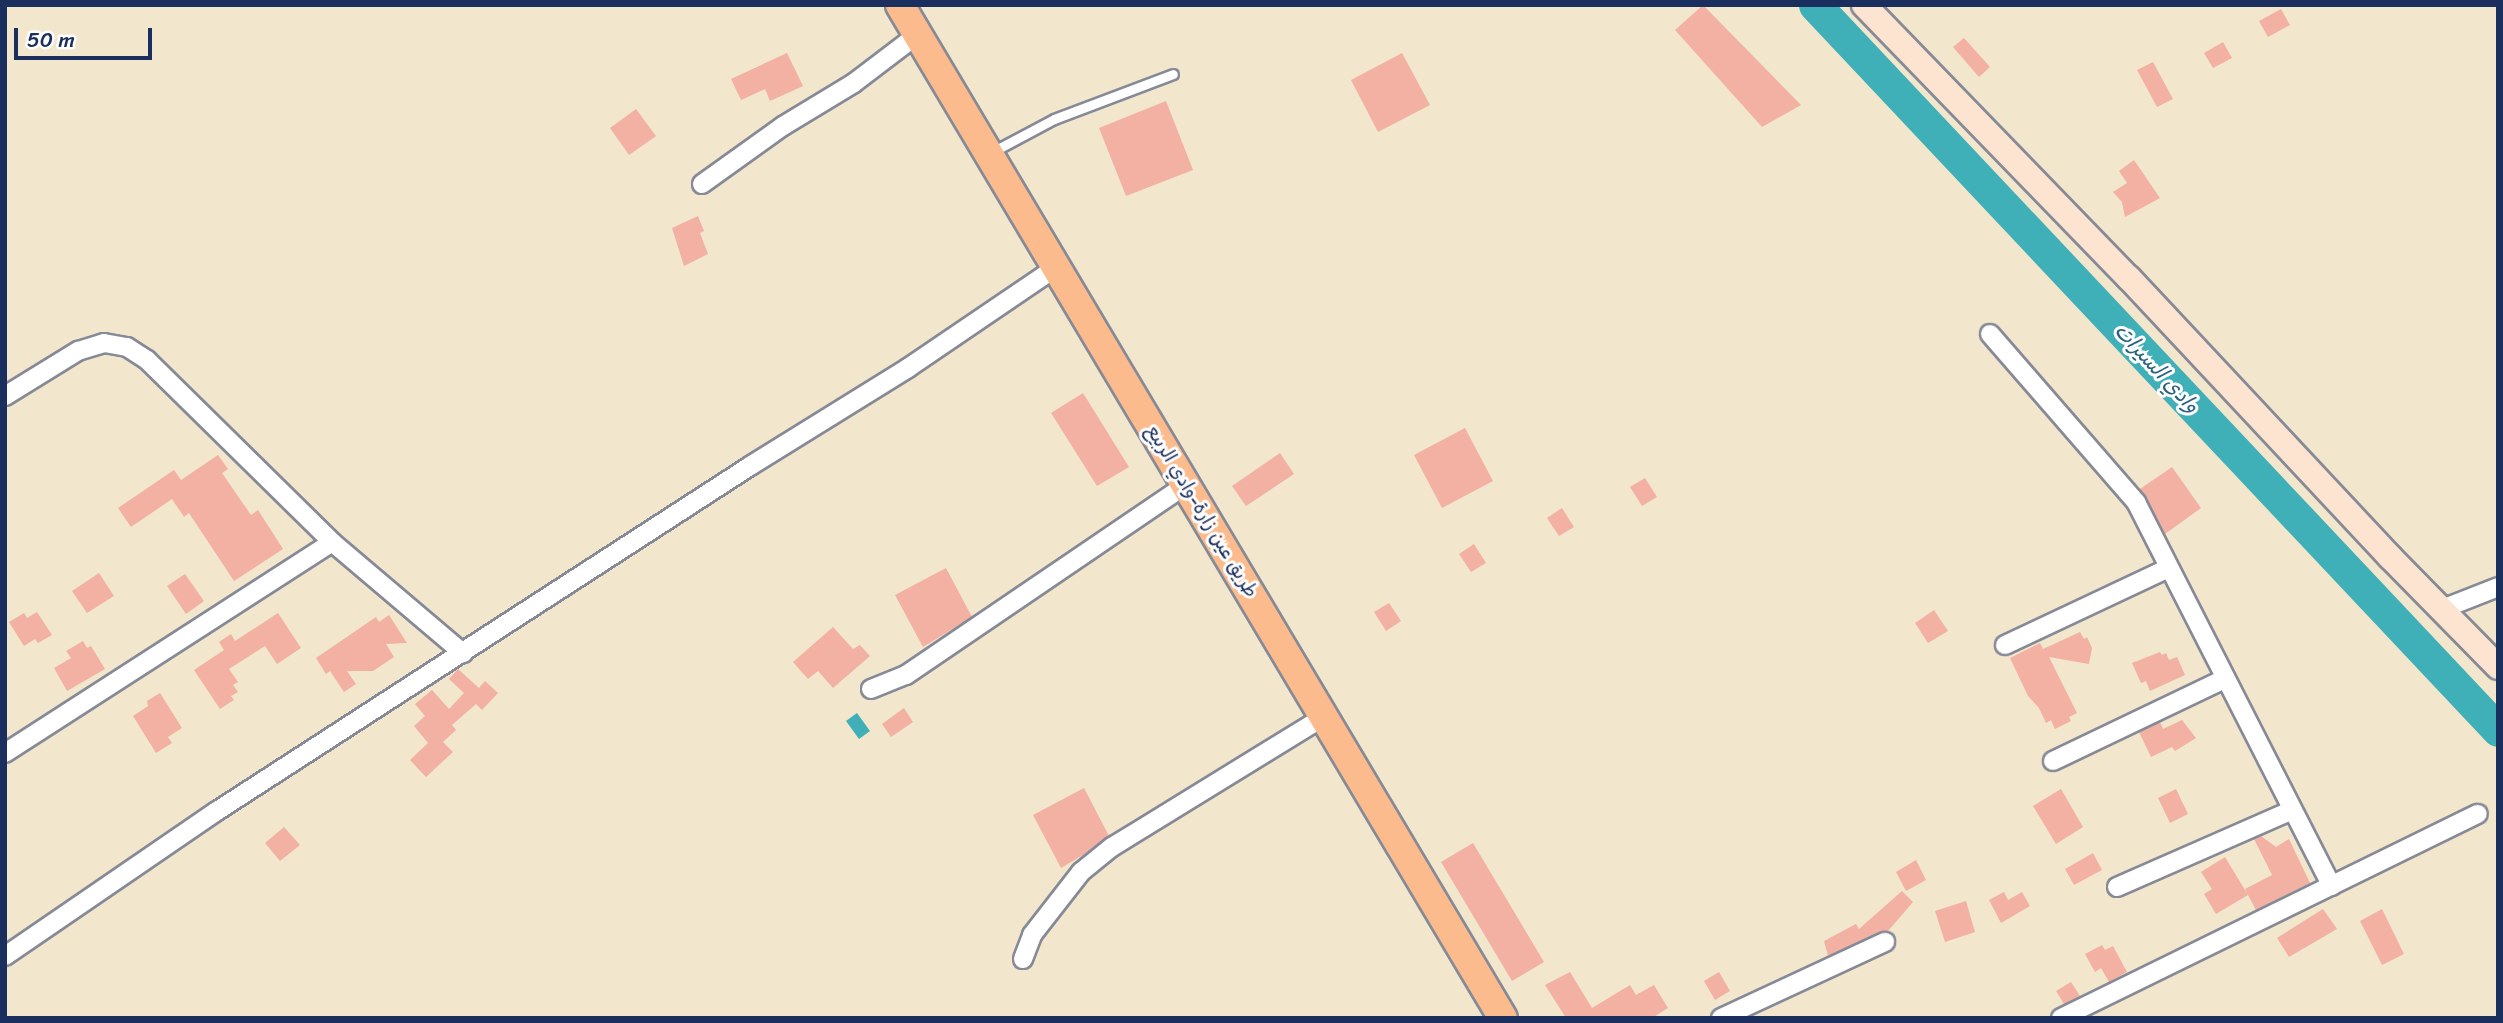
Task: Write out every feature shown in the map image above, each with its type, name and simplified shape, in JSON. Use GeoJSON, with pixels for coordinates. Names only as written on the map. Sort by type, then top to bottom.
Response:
{"type":"FeatureCollection","features":[{"type":"Feature","properties":{"kind":"main road","name":"طريق عين زارة-وادي الربيع"},"geometry":{"type":"LineString","coordinates":[[900,5],[1503,1018]]}},
{"type":"Feature","properties":{"kind":"main road"},"geometry":{"type":"LineString","coordinates":[[1864,5],[2120,268],[2498,667]]}},
{"type":"Feature","properties":{"kind":"street"},"geometry":{"type":"LineString","coordinates":[[702,184],[782,127],[861,77],[917,35]]}},
{"type":"Feature","properties":{"kind":"street"},"geometry":{"type":"LineString","coordinates":[[5,956],[217,811],[750,466],[908,368],[1055,268]]}},
{"type":"Feature","properties":{"kind":"street"},"geometry":{"type":"LineString","coordinates":[[1990,334],[2136,502],[2332,887]]}},
{"type":"Feature","properties":{"kind":"street"},"geometry":{"type":"LineString","coordinates":[[5,396],[78,351],[104,343],[127,347],[147,360],[332,541],[463,653]]}},
{"type":"Feature","properties":{"kind":"street"},"geometry":{"type":"LineString","coordinates":[[871,689],[906,675],[1186,484]]}},
{"type":"Feature","properties":{"kind":"street"},"geometry":{"type":"LineString","coordinates":[[5,753],[332,541]]}},
{"type":"Feature","properties":{"kind":"street"},"geometry":{"type":"LineString","coordinates":[[2005,645],[2169,568]]}},
{"type":"Feature","properties":{"kind":"street"},"geometry":{"type":"LineString","coordinates":[[2442,609],[2498,587]]}},
{"type":"Feature","properties":{"kind":"street"},"geometry":{"type":"LineString","coordinates":[[2053,761],[2224,679]]}},
{"type":"Feature","properties":{"kind":"street"},"geometry":{"type":"LineString","coordinates":[[1023,959],[1032,935],[1081,872],[1112,847],[1323,717]]}},
{"type":"Feature","properties":{"kind":"street"},"geometry":{"type":"LineString","coordinates":[[2117,887],[2292,810]]}},
{"type":"Feature","properties":{"kind":"street"},"geometry":{"type":"LineString","coordinates":[[2061,1018],[2478,814]]}},
{"type":"Feature","properties":{"kind":"street"},"geometry":{"type":"LineString","coordinates":[[1721,1018],[1885,942]]}},
{"type":"Feature","properties":{"kind":"lane"},"geometry":{"type":"LineString","coordinates":[[988,155],[1054,119],[1173,74]]}},
{"type":"Feature","properties":{"kind":"water"},"geometry":{"type":"Polygon","coordinates":[[[857,713],[870,731],[859,739],[846,721],[857,713]]]}},
{"type":"Feature","properties":{"kind":"building"},"geometry":{"type":"Polygon","coordinates":[[[1703,5],[1801,105],[1762,127],[1675,30],[1703,5]]]}},
{"type":"Feature","properties":{"kind":"building"},"geometry":{"type":"Polygon","coordinates":[[[2281,9],[2290,25],[2268,37],[2259,21],[2281,9]]]}},
{"type":"Feature","properties":{"kind":"building"},"geometry":{"type":"Polygon","coordinates":[[[1964,38],[1990,67],[1979,77],[1953,47],[1964,38]]]}},
{"type":"Feature","properties":{"kind":"building"},"geometry":{"type":"Polygon","coordinates":[[[2223,42],[2232,58],[2213,68],[2204,53],[2223,42]]]}},
{"type":"Feature","properties":{"kind":"building"},"geometry":{"type":"Polygon","coordinates":[[[787,53],[803,86],[770,101],[765,89],[741,100],[731,79],[787,53]]]}},
{"type":"Feature","properties":{"kind":"building"},"geometry":{"type":"Polygon","coordinates":[[[1402,53],[1430,105],[1378,132],[1351,80],[1402,53]]]}},
{"type":"Feature","properties":{"kind":"building"},"geometry":{"type":"Polygon","coordinates":[[[2153,62],[2173,99],[2157,107],[2137,70],[2153,62]]]}},
{"type":"Feature","properties":{"kind":"building"},"geometry":{"type":"Polygon","coordinates":[[[1166,101],[1193,170],[1126,196],[1099,128],[1166,101]]]}},
{"type":"Feature","properties":{"kind":"building"},"geometry":{"type":"Polygon","coordinates":[[[636,109],[656,136],[629,155],[610,128],[636,109]]]}},
{"type":"Feature","properties":{"kind":"building"},"geometry":{"type":"Polygon","coordinates":[[[2134,160],[2160,198],[2125,217],[2122,202],[2113,192],[2127,183],[2119,171],[2134,160]]]}},
{"type":"Feature","properties":{"kind":"building"},"geometry":{"type":"Polygon","coordinates":[[[698,216],[704,231],[700,233],[708,254],[684,266],[672,228],[698,216]]]}},
{"type":"Feature","properties":{"kind":"building"},"geometry":{"type":"Polygon","coordinates":[[[1083,393],[1129,467],[1097,486],[1051,413],[1083,393]]]}},
{"type":"Feature","properties":{"kind":"building"},"geometry":{"type":"Polygon","coordinates":[[[1465,428],[1493,481],[1442,508],[1414,455],[1465,428]]]}},
{"type":"Feature","properties":{"kind":"building"},"geometry":{"type":"Polygon","coordinates":[[[1280,453],[1294,474],[1246,506],[1232,486],[1280,453]]]}},
{"type":"Feature","properties":{"kind":"building"},"geometry":{"type":"Polygon","coordinates":[[[218,455],[228,469],[222,473],[251,515],[258,510],[283,549],[234,581],[189,513],[184,517],[172,499],[131,527],[118,508],[174,470],[181,480],[218,455]]]}},
{"type":"Feature","properties":{"kind":"building"},"geometry":{"type":"Polygon","coordinates":[[[2172,467],[2201,508],[2165,534],[2140,489],[2172,467]]]}},
{"type":"Feature","properties":{"kind":"building"},"geometry":{"type":"Polygon","coordinates":[[[1645,478],[1657,497],[1642,506],[1630,487],[1645,478]]]}},
{"type":"Feature","properties":{"kind":"building"},"geometry":{"type":"Polygon","coordinates":[[[1562,508],[1574,527],[1559,536],[1547,518],[1562,508]]]}},
{"type":"Feature","properties":{"kind":"building"},"geometry":{"type":"Polygon","coordinates":[[[1474,544],[1486,563],[1471,572],[1459,554],[1474,544]]]}},
{"type":"Feature","properties":{"kind":"building"},"geometry":{"type":"Polygon","coordinates":[[[946,568],[972,617],[923,647],[895,595],[946,568]]]}},
{"type":"Feature","properties":{"kind":"building"},"geometry":{"type":"Polygon","coordinates":[[[99,573],[114,596],[87,613],[72,591],[99,573]]]}},
{"type":"Feature","properties":{"kind":"building"},"geometry":{"type":"Polygon","coordinates":[[[185,574],[204,601],[186,614],[167,586],[185,574]]]}},
{"type":"Feature","properties":{"kind":"building"},"geometry":{"type":"Polygon","coordinates":[[[1389,603],[1401,621],[1386,631],[1374,612],[1389,603]]]}},
{"type":"Feature","properties":{"kind":"building"},"geometry":{"type":"Polygon","coordinates":[[[1934,610],[1948,631],[1928,643],[1915,623],[1934,610]]]}},
{"type":"Feature","properties":{"kind":"building"},"geometry":{"type":"Polygon","coordinates":[[[37,612],[52,635],[38,643],[35,639],[24,646],[9,622],[24,613],[27,618],[37,612]]]}},
{"type":"Feature","properties":{"kind":"building"},"geometry":{"type":"Polygon","coordinates":[[[278,613],[301,648],[277,664],[265,646],[229,669],[238,682],[233,685],[238,692],[231,696],[234,700],[220,709],[194,670],[224,650],[219,642],[231,634],[235,641],[278,613]]]}},
{"type":"Feature","properties":{"kind":"building"},"geometry":{"type":"Polygon","coordinates":[[[389,615],[407,643],[386,644],[394,657],[373,671],[347,671],[356,684],[344,692],[330,671],[326,674],[316,658],[376,617],[379,622],[389,615]]]}},
{"type":"Feature","properties":{"kind":"building"},"geometry":{"type":"Polygon","coordinates":[[[833,627],[853,649],[860,645],[870,656],[833,688],[818,671],[808,679],[793,662],[833,627]]]}},
{"type":"Feature","properties":{"kind":"building"},"geometry":{"type":"Polygon","coordinates":[[[2080,632],[2084,639],[2087,637],[2092,648],[2089,664],[2049,657],[2077,713],[2069,717],[2071,721],[2055,729],[2051,720],[2046,723],[2039,708],[2028,696],[2010,658],[2040,643],[2043,649],[2080,632]]]}},
{"type":"Feature","properties":{"kind":"building"},"geometry":{"type":"Polygon","coordinates":[[[83,641],[87,648],[91,646],[105,669],[67,691],[54,668],[71,658],[66,651],[83,641]]]}},
{"type":"Feature","properties":{"kind":"building"},"geometry":{"type":"Polygon","coordinates":[[[2160,652],[2162,655],[2166,653],[2169,660],[2177,657],[2185,675],[2150,691],[2146,681],[2141,683],[2132,663],[2160,652]]]}},
{"type":"Feature","properties":{"kind":"building"},"geometry":{"type":"Polygon","coordinates":[[[458,669],[479,688],[485,681],[498,693],[482,710],[476,704],[452,725],[456,730],[443,742],[453,752],[426,777],[410,760],[428,743],[414,726],[425,716],[415,704],[432,690],[449,709],[464,693],[449,679],[458,669]]]}},
{"type":"Feature","properties":{"kind":"building"},"geometry":{"type":"Polygon","coordinates":[[[160,693],[182,728],[168,737],[172,743],[156,753],[133,716],[148,706],[147,701],[160,693]]]}},
{"type":"Feature","properties":{"kind":"building"},"geometry":{"type":"Polygon","coordinates":[[[904,708],[913,722],[891,737],[882,724],[904,708]]]}},
{"type":"Feature","properties":{"kind":"building"},"geometry":{"type":"Polygon","coordinates":[[[2182,720],[2196,738],[2175,751],[2172,747],[2151,757],[2139,732],[2160,722],[2163,729],[2182,720]]]}},
{"type":"Feature","properties":{"kind":"building"},"geometry":{"type":"Polygon","coordinates":[[[1084,788],[1109,836],[1061,868],[1033,815],[1084,788]]]}},
{"type":"Feature","properties":{"kind":"building"},"geometry":{"type":"Polygon","coordinates":[[[2061,789],[2083,827],[2056,844],[2033,806],[2061,789]]]}},
{"type":"Feature","properties":{"kind":"building"},"geometry":{"type":"Polygon","coordinates":[[[2176,789],[2188,814],[2170,823],[2158,798],[2176,789]]]}},
{"type":"Feature","properties":{"kind":"building"},"geometry":{"type":"Polygon","coordinates":[[[284,827],[300,845],[280,861],[265,843],[284,827]]]}},
{"type":"Feature","properties":{"kind":"building"},"geometry":{"type":"Polygon","coordinates":[[[2261,836],[2276,847],[2289,839],[2310,883],[2256,910],[2245,889],[2272,875],[2254,839],[2261,836]]]}},
{"type":"Feature","properties":{"kind":"building"},"geometry":{"type":"Polygon","coordinates":[[[1473,843],[1544,962],[1512,981],[1441,862],[1473,843]]]}},
{"type":"Feature","properties":{"kind":"building"},"geometry":{"type":"Polygon","coordinates":[[[2093,853],[2102,870],[2074,885],[2065,869],[2093,853]]]}},
{"type":"Feature","properties":{"kind":"building"},"geometry":{"type":"Polygon","coordinates":[[[2225,857],[2248,895],[2216,914],[2204,894],[2212,889],[2201,872],[2225,857]]]}},
{"type":"Feature","properties":{"kind":"building"},"geometry":{"type":"Polygon","coordinates":[[[1916,860],[1926,880],[1906,891],[1896,872],[1916,860]]]}},
{"type":"Feature","properties":{"kind":"building"},"geometry":{"type":"Polygon","coordinates":[[[1902,891],[1913,902],[1888,931],[1880,932],[1828,956],[1824,941],[1856,924],[1859,929],[1902,891]]]}},
{"type":"Feature","properties":{"kind":"building"},"geometry":{"type":"Polygon","coordinates":[[[2004,892],[2008,900],[2022,892],[2030,906],[2001,923],[1989,900],[2004,892]]]}},
{"type":"Feature","properties":{"kind":"building"},"geometry":{"type":"Polygon","coordinates":[[[1966,901],[1975,932],[1945,942],[1935,911],[1966,901]]]}},
{"type":"Feature","properties":{"kind":"building"},"geometry":{"type":"Polygon","coordinates":[[[2323,909],[2337,929],[2289,957],[2277,938],[2323,909]]]}},
{"type":"Feature","properties":{"kind":"building"},"geometry":{"type":"Polygon","coordinates":[[[2382,909],[2404,954],[2382,965],[2360,921],[2382,909]]]}},
{"type":"Feature","properties":{"kind":"building"},"geometry":{"type":"Polygon","coordinates":[[[2102,945],[2105,950],[2113,946],[2127,972],[2109,982],[2101,968],[2095,972],[2085,954],[2102,945]]]}},
{"type":"Feature","properties":{"kind":"building"},"geometry":{"type":"Polygon","coordinates":[[[1570,972],[1592,1008],[1630,985],[1636,995],[1654,985],[1668,1008],[1652,1018],[1566,1018],[1545,985],[1570,972]]]}},
{"type":"Feature","properties":{"kind":"building"},"geometry":{"type":"Polygon","coordinates":[[[1719,972],[1730,991],[1715,1000],[1704,981],[1719,972]]]}},
{"type":"Feature","properties":{"kind":"building"},"geometry":{"type":"Polygon","coordinates":[[[2071,982],[2080,996],[2064,1004],[2056,991],[2071,982]]]}},
{"type":"Feature","properties":{"kind":"waterway","name":"وادي السيرات"},"geometry":{"type":"LineString","coordinates":[[1815,5],[2498,730]]}}]}
